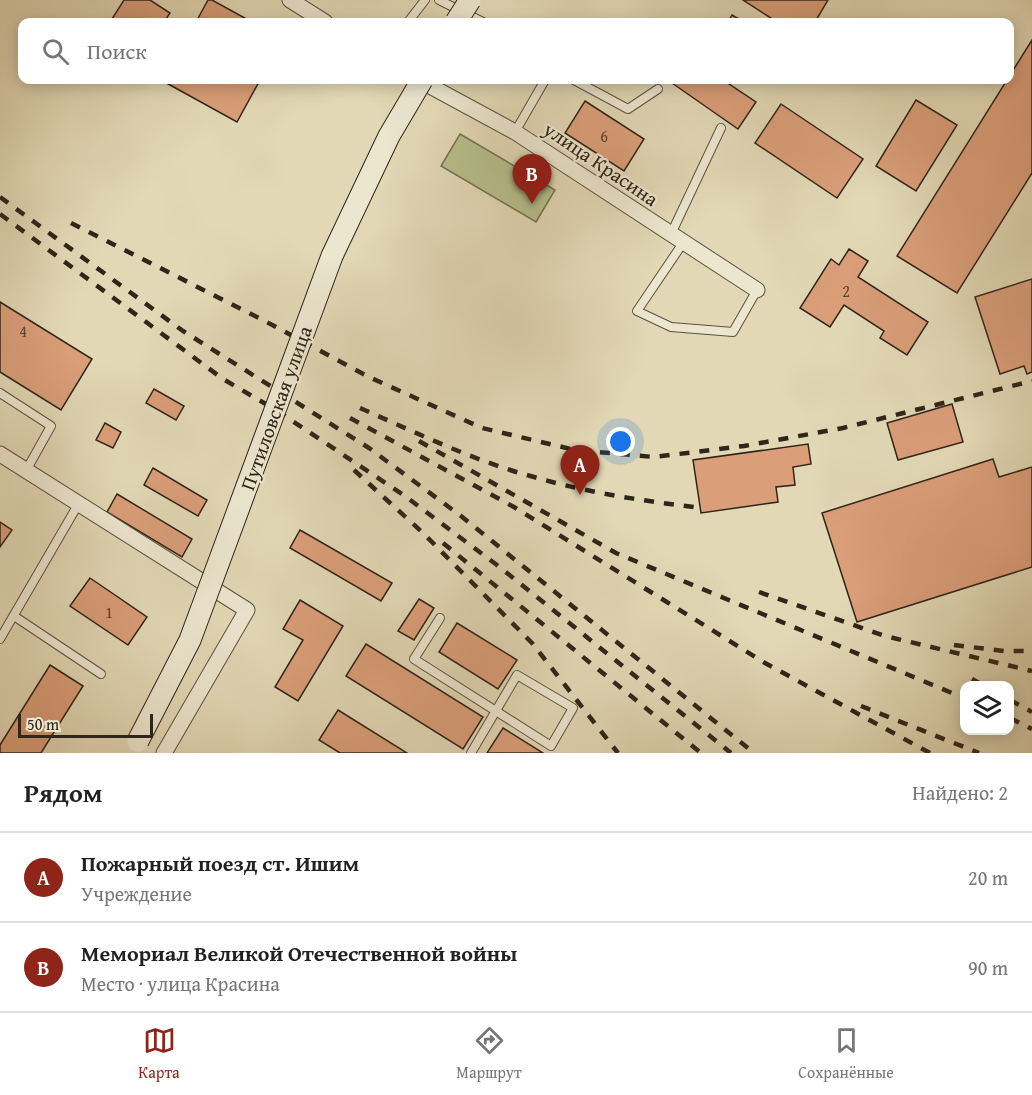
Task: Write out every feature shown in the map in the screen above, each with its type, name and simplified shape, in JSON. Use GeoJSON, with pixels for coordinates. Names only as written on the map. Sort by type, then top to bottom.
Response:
{"type":"FeatureCollection","features":[{"type":"Feature","properties":{"kind":"main road"},"geometry":{"type":"LineString","coordinates":[[459,18],[470,0]]}},
{"type":"Feature","properties":{"kind":"main road","name":"Путиловская улица"},"geometry":{"type":"LineString","coordinates":[[138,741],[190,640],[332,256],[389,135],[419,84]]}},
{"type":"Feature","properties":{"kind":"street"},"geometry":{"type":"LineString","coordinates":[[290,0],[319,18]]}},
{"type":"Feature","properties":{"kind":"street","name":"улица Красина"},"geometry":{"type":"LineString","coordinates":[[428,84],[515,132],[757,290]]}},
{"type":"Feature","properties":{"kind":"street"},"geometry":{"type":"LineString","coordinates":[[0,454],[80,502],[248,610],[164,753]]}},
{"type":"Feature","properties":{"kind":"lane"},"geometry":{"type":"LineString","coordinates":[[411,18],[425,0]]}},
{"type":"Feature","properties":{"kind":"lane"},"geometry":{"type":"LineString","coordinates":[[439,0],[475,18]]}},
{"type":"Feature","properties":{"kind":"lane"},"geometry":{"type":"LineString","coordinates":[[515,132],[543,84]]}},
{"type":"Feature","properties":{"kind":"lane"},"geometry":{"type":"LineString","coordinates":[[581,84],[628,109],[658,90]]}},
{"type":"Feature","properties":{"kind":"lane"},"geometry":{"type":"LineString","coordinates":[[721,128],[676,239],[637,311],[671,327],[733,332],[757,290]]}},
{"type":"Feature","properties":{"kind":"lane"},"geometry":{"type":"LineString","coordinates":[[0,393],[51,426],[27,469]]}},
{"type":"Feature","properties":{"kind":"lane"},"geometry":{"type":"LineString","coordinates":[[0,639],[80,502]]}},
{"type":"Feature","properties":{"kind":"lane"},"geometry":{"type":"LineString","coordinates":[[14,616],[101,674]]}},
{"type":"Feature","properties":{"kind":"lane"},"geometry":{"type":"LineString","coordinates":[[440,618],[414,659],[496,711],[550,746],[573,708],[517,675],[496,711],[471,753]]}},
{"type":"Feature","properties":{"kind":"green space"},"geometry":{"type":"Polygon","coordinates":[[[460,134],[555,190],[536,222],[441,166],[460,134]]]}},
{"type":"Feature","properties":{"kind":"building"},"geometry":{"type":"Polygon","coordinates":[[[124,0],[150,0],[170,13],[167,18],[113,18],[124,0]]]}},
{"type":"Feature","properties":{"kind":"building"},"geometry":{"type":"Polygon","coordinates":[[[208,0],[212,0],[245,18],[198,18],[208,0]]]}},
{"type":"Feature","properties":{"kind":"building"},"geometry":{"type":"Polygon","coordinates":[[[743,0],[828,0],[817,18],[771,18],[743,0]]]}},
{"type":"Feature","properties":{"kind":"building"},"geometry":{"type":"Polygon","coordinates":[[[1032,40],[1032,173],[957,293],[897,256],[1004,84],[1014,84],[1014,69],[1032,40]]]}},
{"type":"Feature","properties":{"kind":"building"},"geometry":{"type":"Polygon","coordinates":[[[168,84],[258,84],[237,122],[168,84]]]}},
{"type":"Feature","properties":{"kind":"building"},"geometry":{"type":"Polygon","coordinates":[[[673,84],[729,84],[756,102],[738,129],[673,84]]]}},
{"type":"Feature","properties":{"kind":"building"},"geometry":{"type":"Polygon","coordinates":[[[916,100],[957,125],[916,191],[876,166],[916,100]]]}},
{"type":"Feature","properties":{"kind":"building"},"geometry":{"type":"Polygon","coordinates":[[[585,101],[644,139],[624,171],[565,133],[585,101]]]}},
{"type":"Feature","properties":{"kind":"building"},"geometry":{"type":"Polygon","coordinates":[[[781,104],[863,159],[837,198],[755,143],[781,104]]]}},
{"type":"Feature","properties":{"kind":"building"},"geometry":{"type":"Polygon","coordinates":[[[849,249],[868,261],[858,277],[928,322],[907,355],[880,338],[884,331],[844,305],[830,327],[800,308],[831,259],[839,265],[849,249]]]}},
{"type":"Feature","properties":{"kind":"building"},"geometry":{"type":"Polygon","coordinates":[[[1032,279],[1032,372],[1027,374],[1024,366],[1000,374],[975,297],[1032,279]]]}},
{"type":"Feature","properties":{"kind":"building"},"geometry":{"type":"Polygon","coordinates":[[[0,302],[92,359],[61,410],[0,372],[0,302]]]}},
{"type":"Feature","properties":{"kind":"building"},"geometry":{"type":"Polygon","coordinates":[[[154,389],[184,406],[176,420],[146,403],[154,389]]]}},
{"type":"Feature","properties":{"kind":"building"},"geometry":{"type":"Polygon","coordinates":[[[952,404],[963,442],[898,460],[887,423],[952,404]]]}},
{"type":"Feature","properties":{"kind":"building"},"geometry":{"type":"Polygon","coordinates":[[[105,423],[121,432],[113,448],[96,440],[105,423]]]}},
{"type":"Feature","properties":{"kind":"building"},"geometry":{"type":"Polygon","coordinates":[[[808,444],[811,464],[793,467],[795,485],[776,487],[778,502],[701,513],[693,460],[808,444]]]}},
{"type":"Feature","properties":{"kind":"building"},"geometry":{"type":"Polygon","coordinates":[[[993,459],[999,477],[1032,467],[1032,567],[857,622],[822,513],[993,459]]]}},
{"type":"Feature","properties":{"kind":"building"},"geometry":{"type":"Polygon","coordinates":[[[153,468],[207,500],[198,516],[144,485],[153,468]]]}},
{"type":"Feature","properties":{"kind":"building"},"geometry":{"type":"Polygon","coordinates":[[[117,494],[192,539],[182,557],[107,512],[117,494]]]}},
{"type":"Feature","properties":{"kind":"building"},"geometry":{"type":"Polygon","coordinates":[[[0,522],[12,530],[0,547],[0,522]]]}},
{"type":"Feature","properties":{"kind":"building"},"geometry":{"type":"Polygon","coordinates":[[[300,530],[392,583],[381,601],[290,548],[300,530]]]}},
{"type":"Feature","properties":{"kind":"building"},"geometry":{"type":"Polygon","coordinates":[[[90,578],[147,617],[128,645],[70,606],[90,578]]]}},
{"type":"Feature","properties":{"kind":"building"},"geometry":{"type":"Polygon","coordinates":[[[419,599],[434,608],[414,640],[398,631],[419,599]]]}},
{"type":"Feature","properties":{"kind":"building"},"geometry":{"type":"Polygon","coordinates":[[[300,600],[343,626],[298,701],[275,687],[303,640],[283,629],[300,600]]]}},
{"type":"Feature","properties":{"kind":"building"},"geometry":{"type":"Polygon","coordinates":[[[457,623],[517,660],[498,689],[439,652],[457,623]]]}},
{"type":"Feature","properties":{"kind":"building"},"geometry":{"type":"Polygon","coordinates":[[[366,644],[483,717],[463,749],[346,676],[366,644]]]}},
{"type":"Feature","properties":{"kind":"building"},"geometry":{"type":"Polygon","coordinates":[[[50,665],[83,686],[41,753],[0,753],[0,745],[50,665]]]}},
{"type":"Feature","properties":{"kind":"building"},"geometry":{"type":"Polygon","coordinates":[[[338,710],[407,753],[340,753],[319,740],[338,710]]]}},
{"type":"Feature","properties":{"kind":"building"},"geometry":{"type":"Polygon","coordinates":[[[503,728],[543,753],[487,753],[503,728]]]}},
{"type":"Feature","properties":{"kind":"railway"},"geometry":{"type":"LineString","coordinates":[[0,197],[183,331],[369,448],[461,516],[754,753]]}},
{"type":"Feature","properties":{"kind":"railway"},"geometry":{"type":"LineString","coordinates":[[0,214],[223,379],[276,410],[405,496],[497,565],[731,753]]}},
{"type":"Feature","properties":{"kind":"railway"},"geometry":{"type":"LineString","coordinates":[[71,223],[261,319],[369,377],[482,428],[575,450],[654,457],[744,446],[843,428],[1032,381]]}},
{"type":"Feature","properties":{"kind":"railway"},"geometry":{"type":"LineString","coordinates":[[360,408],[446,446],[490,463],[554,483],[596,492],[701,508]]}},
{"type":"Feature","properties":{"kind":"railway"},"geometry":{"type":"LineString","coordinates":[[350,418],[514,507],[765,663],[930,753]]}},
{"type":"Feature","properties":{"kind":"railway"},"geometry":{"type":"LineString","coordinates":[[419,441],[616,553],[960,696]]}},
{"type":"Feature","properties":{"kind":"railway"},"geometry":{"type":"LineString","coordinates":[[354,470],[423,533],[532,643],[618,753]]}},
{"type":"Feature","properties":{"kind":"railway"},"geometry":{"type":"LineString","coordinates":[[443,543],[701,753]]}},
{"type":"Feature","properties":{"kind":"railway"},"geometry":{"type":"LineString","coordinates":[[759,592],[885,636],[1032,671]]}},
{"type":"Feature","properties":{"kind":"railway"},"geometry":{"type":"LineString","coordinates":[[954,645],[1004,651],[1032,651]]}},
{"type":"Feature","properties":{"kind":"railway"},"geometry":{"type":"LineString","coordinates":[[1014,702],[1032,712]]}},
{"type":"Feature","properties":{"kind":"railway"},"geometry":{"type":"LineString","coordinates":[[861,706],[979,753]]}},
{"type":"Feature","properties":{"kind":"railway"},"geometry":{"type":"LineString","coordinates":[[1014,720],[1032,729]]}},
{"type":"Feature","properties":{"kind":"place","name":"Мемориал Великой Отечественной войны"},"geometry":{"type":"Point","coordinates":[532,204]}},
{"type":"Feature","properties":{"kind":"place","name":"Пожарный поезд ст. Ишим"},"geometry":{"type":"Point","coordinates":[580,495]}}]}
